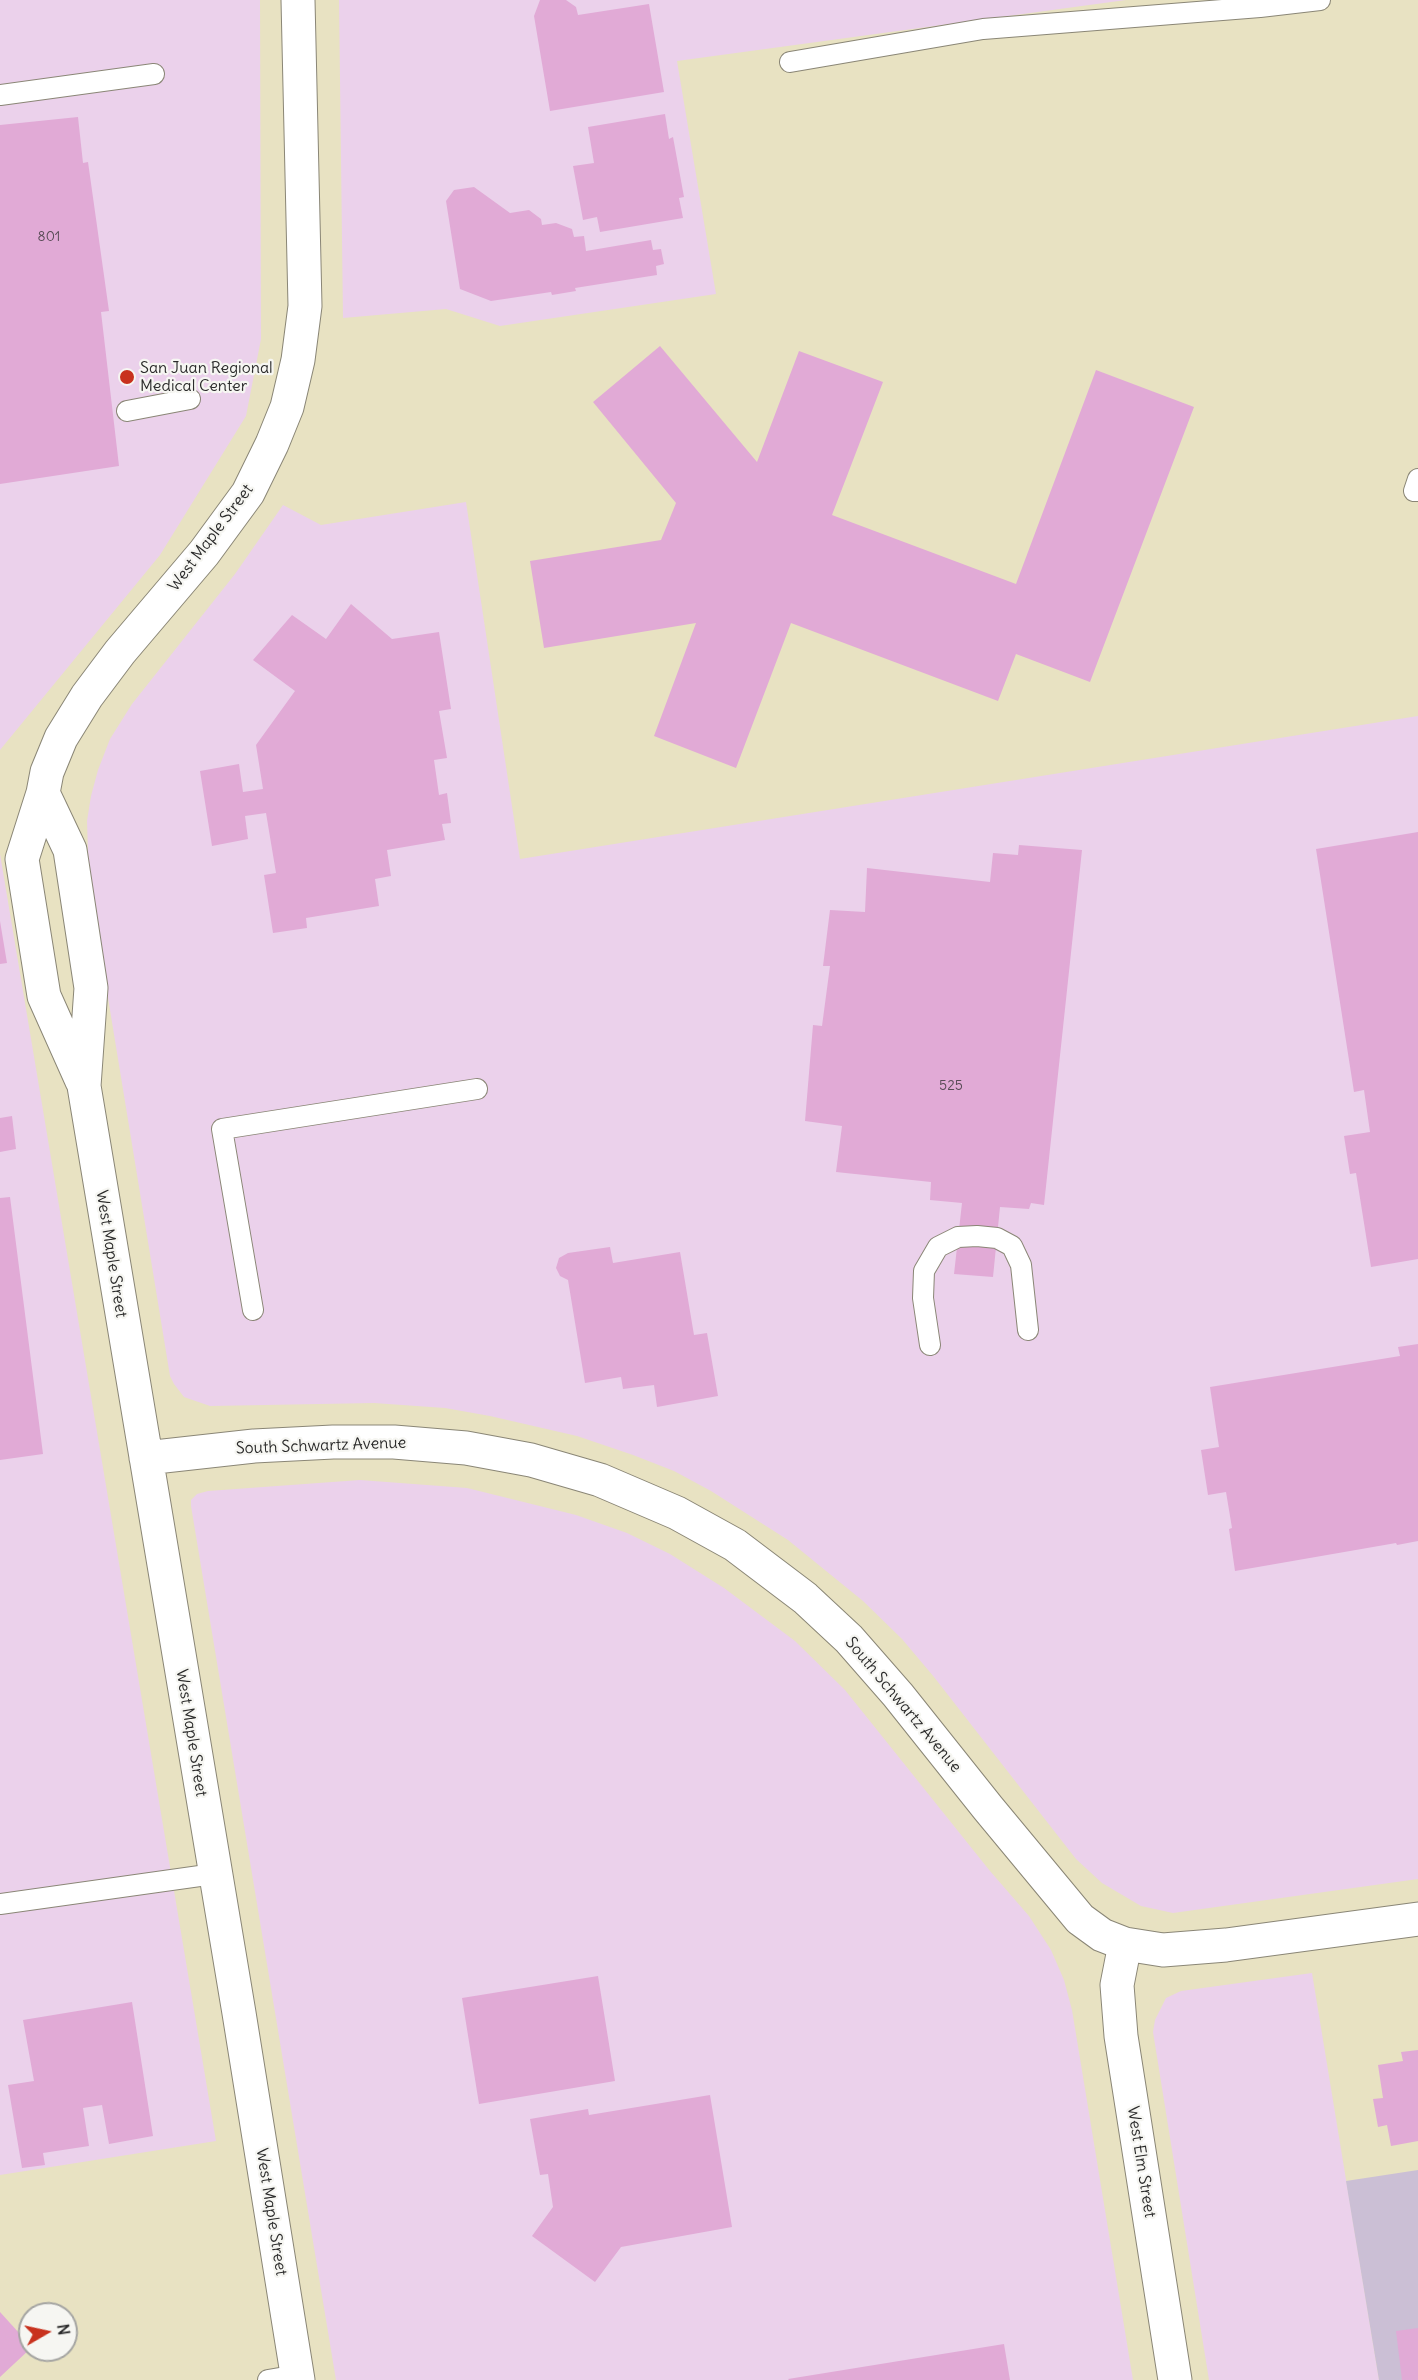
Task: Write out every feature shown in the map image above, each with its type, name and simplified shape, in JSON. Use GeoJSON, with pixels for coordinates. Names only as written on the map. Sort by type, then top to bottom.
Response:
{"type":"FeatureCollection","features":[{"type":"Feature","properties":{"kind":"street","name":"West Maple Street"},"geometry":{"type":"LineString","coordinates":[[84,1086],[44,996],[22,859],[43,793],[47,772],[61,738],[87,696],[120,651],[204,553],[248,493],[287,407],[298,360],[305,306],[298,0]]}},
{"type":"Feature","properties":{"kind":"street","name":"West Maple Street"},"geometry":{"type":"LineString","coordinates":[[43,793],[70,850],[91,988],[84,1086],[214,1874],[287,2378]]}},
{"type":"Feature","properties":{"kind":"street","name":"South Schwartz Avenue"},"geometry":{"type":"LineString","coordinates":[[146,1458],[254,1446],[394,1442],[466,1448],[567,1469],[600,1480],[677,1513],[735,1545],[805,1598],[849,1639],[898,1695],[1080,1919],[1102,1935],[1125,1944],[1163,1950],[1226,1945],[1418,1919]]}},
{"type":"Feature","properties":{"kind":"street","name":"West Elm Street"},"geometry":{"type":"LineString","coordinates":[[1125,1944],[1117,1985],[1121,2036],[1175,2380]]}},
{"type":"Feature","properties":{"kind":"lane"},"geometry":{"type":"LineString","coordinates":[[790,62],[983,28],[1260,7],[1320,0]]}},
{"type":"Feature","properties":{"kind":"lane"},"geometry":{"type":"LineString","coordinates":[[0,95],[154,75]]}},
{"type":"Feature","properties":{"kind":"lane"},"geometry":{"type":"LineString","coordinates":[[127,411],[190,399]]}},
{"type":"Feature","properties":{"kind":"lane"},"geometry":{"type":"LineString","coordinates":[[1418,479],[1414,491],[1418,491]]}},
{"type":"Feature","properties":{"kind":"lane"},"geometry":{"type":"LineString","coordinates":[[253,1310],[222,1129],[477,1089]]}},
{"type":"Feature","properties":{"kind":"lane"},"geometry":{"type":"LineString","coordinates":[[930,1345],[923,1298],[924,1271],[938,1246],[958,1237],[996,1238],[1012,1246],[1021,1265],[1028,1330]]}},
{"type":"Feature","properties":{"kind":"lane"},"geometry":{"type":"LineString","coordinates":[[0,1904],[214,1874]]}},
{"type":"Feature","properties":{"kind":"shaded area","name":"San Juan Regional Medical Center"},"geometry":{"type":"Polygon","coordinates":[[[0,0],[260,0],[261,339],[246,416],[160,555],[0,750],[0,0]]]}},
{"type":"Feature","properties":{"kind":"shaded area"},"geometry":{"type":"Polygon","coordinates":[[[339,0],[1126,0],[677,61],[716,294],[500,326],[446,309],[343,318],[339,0]]]}},
{"type":"Feature","properties":{"kind":"shaded area"},"geometry":{"type":"Polygon","coordinates":[[[466,502],[520,859],[1418,716],[1418,1879],[1173,1913],[1141,1906],[1102,1883],[1076,1859],[934,1677],[902,1639],[863,1601],[788,1540],[711,1491],[674,1471],[577,1436],[445,1408],[374,1403],[210,1406],[184,1397],[174,1384],[170,1376],[89,882],[87,821],[98,770],[110,739],[132,704],[235,574],[283,505],[321,525],[466,502]]]}},
{"type":"Feature","properties":{"kind":"shaded area"},"geometry":{"type":"Polygon","coordinates":[[[0,854],[216,2141],[0,2175],[0,854]]]}},
{"type":"Feature","properties":{"kind":"shaded area"},"geometry":{"type":"Polygon","coordinates":[[[360,1480],[467,1488],[576,1515],[627,1533],[670,1554],[724,1588],[795,1641],[845,1690],[990,1871],[1029,1916],[1051,1950],[1064,1980],[1072,2010],[1133,2380],[336,2380],[191,1500],[197,1494],[208,1491],[360,1480]]]}},
{"type":"Feature","properties":{"kind":"shaded area"},"geometry":{"type":"Polygon","coordinates":[[[1312,1973],[1379,2380],[1209,2380],[1153,2032],[1155,2020],[1166,1998],[1181,1991],[1312,1973]]]}},
{"type":"Feature","properties":{"kind":"shaded area"},"geometry":{"type":"Polygon","coordinates":[[[1418,2170],[1418,2380],[1379,2380],[1346,2181],[1418,2170]]]}},
{"type":"Feature","properties":{"kind":"building"},"geometry":{"type":"Polygon","coordinates":[[[540,0],[566,0],[576,7],[578,15],[649,4],[664,92],[550,111],[534,16],[540,0]]]}},
{"type":"Feature","properties":{"kind":"building"},"geometry":{"type":"Polygon","coordinates":[[[665,114],[669,139],[673,137],[684,197],[679,198],[683,218],[600,232],[597,217],[583,220],[573,166],[594,163],[588,127],[665,114]]]}},
{"type":"Feature","properties":{"kind":"building","name":"San Juan Regional Medical Center"},"geometry":{"type":"Polygon","coordinates":[[[78,117],[83,163],[88,162],[109,311],[101,312],[119,466],[0,484],[0,125],[78,117]]]}},
{"type":"Feature","properties":{"kind":"building"},"geometry":{"type":"Polygon","coordinates":[[[474,187],[510,213],[529,210],[541,219],[542,225],[556,223],[572,229],[574,237],[584,236],[586,251],[651,240],[653,250],[661,249],[664,264],[656,266],[657,275],[575,288],[576,291],[552,295],[551,292],[491,301],[460,289],[446,201],[454,190],[474,187]]]}},
{"type":"Feature","properties":{"kind":"building"},"geometry":{"type":"Polygon","coordinates":[[[660,346],[757,462],[799,351],[883,382],[832,515],[1016,584],[1096,370],[1194,407],[1090,682],[1016,654],[998,701],[791,623],[736,768],[654,736],[696,623],[544,648],[530,561],[661,540],[676,503],[593,402],[660,346]]]}},
{"type":"Feature","properties":{"kind":"building"},"geometry":{"type":"Polygon","coordinates":[[[351,604],[392,639],[439,632],[451,709],[439,711],[447,758],[434,760],[439,795],[447,793],[451,823],[442,824],[445,840],[387,850],[391,876],[375,879],[379,906],[306,918],[307,928],[273,933],[264,875],[276,873],[266,813],[245,816],[248,839],[212,846],[200,771],[239,764],[243,792],[263,789],[256,745],[295,691],[253,660],[292,615],[326,639],[351,604]]]}},
{"type":"Feature","properties":{"kind":"building"},"geometry":{"type":"Polygon","coordinates":[[[1418,832],[1418,1259],[1371,1267],[1356,1173],[1350,1174],[1344,1136],[1370,1132],[1364,1090],[1354,1092],[1316,849],[1418,832]]]}},
{"type":"Feature","properties":{"kind":"building"},"geometry":{"type":"Polygon","coordinates":[[[1019,845],[1082,850],[1044,1205],[1031,1203],[1029,1209],[1000,1207],[993,1277],[954,1274],[962,1203],[930,1200],[931,1182],[836,1172],[842,1126],[805,1121],[813,1025],[822,1026],[830,966],[823,966],[830,910],[865,912],[867,868],[990,882],[993,853],[1018,855],[1019,845]]]}},
{"type":"Feature","properties":{"kind":"building"},"geometry":{"type":"Polygon","coordinates":[[[0,921],[7,963],[0,964],[0,921]]]}},
{"type":"Feature","properties":{"kind":"building"},"geometry":{"type":"Polygon","coordinates":[[[12,1116],[16,1149],[0,1152],[0,1118],[12,1116]]]}},
{"type":"Feature","properties":{"kind":"building"},"geometry":{"type":"Polygon","coordinates":[[[10,1197],[43,1454],[0,1460],[0,1198],[10,1197]]]}},
{"type":"Feature","properties":{"kind":"building"},"geometry":{"type":"Polygon","coordinates":[[[610,1247],[613,1263],[680,1252],[694,1335],[707,1333],[718,1396],[657,1407],[654,1385],[623,1389],[621,1377],[585,1383],[568,1280],[560,1276],[556,1268],[559,1258],[568,1253],[610,1247]]]}},
{"type":"Feature","properties":{"kind":"building"},"geometry":{"type":"Polygon","coordinates":[[[1418,1344],[1418,1541],[1235,1571],[1229,1529],[1232,1528],[1226,1492],[1208,1495],[1201,1450],[1219,1447],[1210,1387],[1400,1356],[1398,1347],[1418,1344]]]}},
{"type":"Feature","properties":{"kind":"building"},"geometry":{"type":"Polygon","coordinates":[[[598,1976],[615,2081],[479,2104],[462,1998],[598,1976]]]}},
{"type":"Feature","properties":{"kind":"building"},"geometry":{"type":"Polygon","coordinates":[[[132,2002],[153,2136],[109,2144],[102,2105],[83,2108],[89,2146],[43,2153],[45,2165],[22,2168],[8,2085],[34,2081],[23,2020],[132,2002]]]}},
{"type":"Feature","properties":{"kind":"building"},"geometry":{"type":"Polygon","coordinates":[[[1418,2050],[1418,2141],[1391,2146],[1387,2125],[1378,2127],[1373,2099],[1383,2098],[1378,2065],[1403,2061],[1401,2052],[1418,2050]]]}},
{"type":"Feature","properties":{"kind":"building"},"geometry":{"type":"Polygon","coordinates":[[[710,2095],[732,2227],[621,2247],[595,2282],[532,2236],[553,2207],[548,2174],[540,2175],[530,2119],[588,2109],[589,2115],[710,2095]]]}},
{"type":"Feature","properties":{"kind":"building"},"geometry":{"type":"Polygon","coordinates":[[[0,2312],[18,2332],[18,2360],[0,2377],[0,2312]]]}},
{"type":"Feature","properties":{"kind":"building"},"geometry":{"type":"Polygon","coordinates":[[[1418,2328],[1418,2380],[1402,2380],[1396,2331],[1418,2328]]]}},
{"type":"Feature","properties":{"kind":"building"},"geometry":{"type":"Polygon","coordinates":[[[1004,2344],[1010,2380],[788,2379],[1004,2344]]]}},
{"type":"Feature","properties":{"kind":"place","name":"San Juan Regional Medical Center"},"geometry":{"type":"Point","coordinates":[127,377]}}]}
